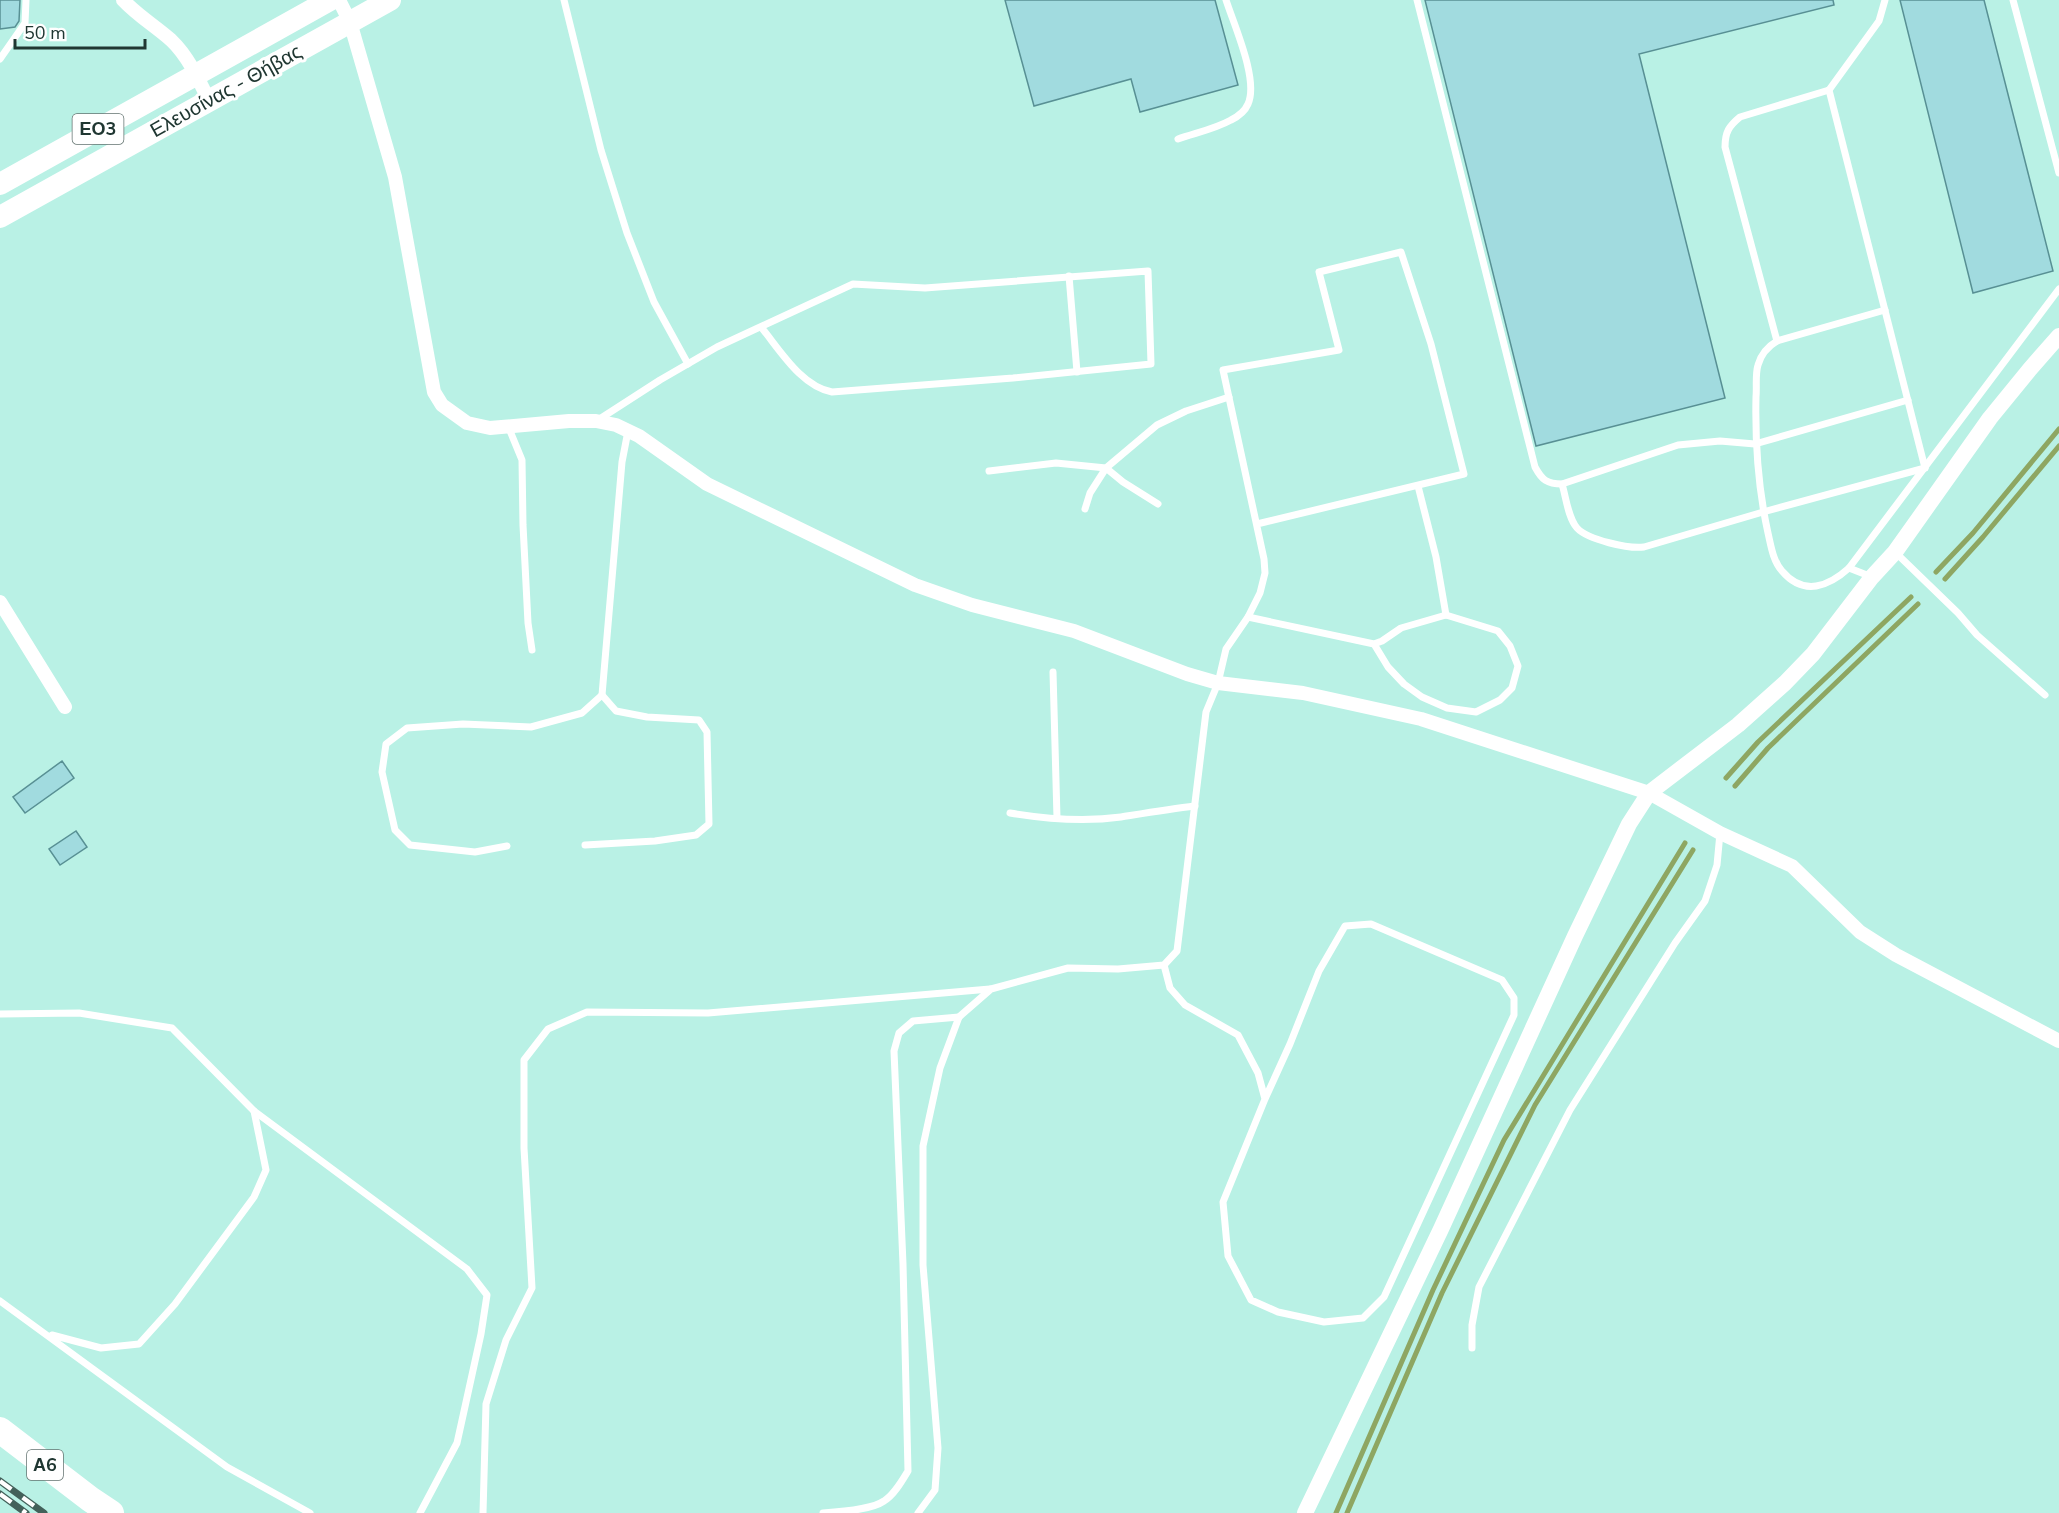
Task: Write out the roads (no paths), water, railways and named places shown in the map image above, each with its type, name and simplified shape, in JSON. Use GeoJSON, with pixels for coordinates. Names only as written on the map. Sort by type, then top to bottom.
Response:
{"type":"FeatureCollection","features":[{"type":"Feature","properties":{"kind":"highway","name":"Α6"},"geometry":{"type":"LineString","coordinates":[[0,1430],[111,1513]]}},
{"type":"Feature","properties":{"kind":"main road","name":"Ελευσίνας - Θήβας"},"geometry":{"type":"LineString","coordinates":[[0,184],[330,0]]}},
{"type":"Feature","properties":{"kind":"main road","name":"Ελευσίνας - Θήβας"},"geometry":{"type":"LineString","coordinates":[[0,218],[390,0]]}},
{"type":"Feature","properties":{"kind":"street"},"geometry":{"type":"LineString","coordinates":[[123,0],[133,11],[172,41],[197,75],[209,101]]}},
{"type":"Feature","properties":{"kind":"street"},"geometry":{"type":"LineString","coordinates":[[339,0],[350,22],[395,177],[434,392],[442,405],[467,423],[490,428],[569,421],[596,421],[616,425],[639,436],[706,484],[915,585],[972,605],[1074,632],[1187,674],[1218,683],[1304,693],[1421,720],[1649,793],[1720,834],[1791,866],[1860,932],[1896,955],[2059,1041]]}},
{"type":"Feature","properties":{"kind":"street"},"geometry":{"type":"LineString","coordinates":[[1305,1513],[1441,1229],[1575,936],[1629,824],[1649,793],[1738,725],[1785,683],[1813,654],[1872,577],[1895,552],[1990,418],[2059,336]]}},
{"type":"Feature","properties":{"kind":"street"},"geometry":{"type":"LineString","coordinates":[[0,602],[65,707]]}},
{"type":"Feature","properties":{"kind":"lane"},"geometry":{"type":"LineString","coordinates":[[0,59],[25,22],[26,0]]}},
{"type":"Feature","properties":{"kind":"lane"},"geometry":{"type":"LineString","coordinates":[[564,0],[601,150],[627,233],[654,302],[688,364]]}},
{"type":"Feature","properties":{"kind":"lane"},"geometry":{"type":"LineString","coordinates":[[1178,139],[1231,120],[1248,104],[1249,71],[1226,0]]}},
{"type":"Feature","properties":{"kind":"lane"},"geometry":{"type":"LineString","coordinates":[[1417,0],[1535,467],[1541,479],[1552,484],[1562,484],[1678,445],[1720,441],[1755,444],[1908,400]]}},
{"type":"Feature","properties":{"kind":"lane"},"geometry":{"type":"LineString","coordinates":[[1777,341],[1725,147],[1725,136],[1729,125],[1740,117],[1829,90],[1879,21],[1885,0]]}},
{"type":"Feature","properties":{"kind":"lane"},"geometry":{"type":"LineString","coordinates":[[2013,0],[2059,173]]}},
{"type":"Feature","properties":{"kind":"lane"},"geometry":{"type":"LineString","coordinates":[[1829,90],[1925,468]]}},
{"type":"Feature","properties":{"kind":"lane"},"geometry":{"type":"LineString","coordinates":[[483,1513],[486,1404],[506,1340],[532,1288],[524,1148],[524,1060],[548,1029],[587,1012],[708,1013],[991,989],[1068,968],[1118,969],[1164,966],[1177,951],[1206,712],[1218,683],[1226,649],[1248,618],[1260,593],[1264,573],[1264,558],[1223,370],[1339,350],[1319,272],[1401,252],[1431,344],[1464,474],[1257,524]]}},
{"type":"Feature","properties":{"kind":"lane"},"geometry":{"type":"LineString","coordinates":[[596,421],[717,347],[853,284],[925,288],[1148,271],[1152,364],[832,392],[820,390],[803,376],[761,327]]}},
{"type":"Feature","properties":{"kind":"lane"},"geometry":{"type":"LineString","coordinates":[[1070,276],[1077,372]]}},
{"type":"Feature","properties":{"kind":"lane"},"geometry":{"type":"LineString","coordinates":[[1885,310],[1777,341],[1761,356],[1757,368],[1755,444],[1763,512],[1773,554],[1782,572],[1797,583],[1815,587],[1834,581],[1849,568],[2059,289]]}},
{"type":"Feature","properties":{"kind":"lane"},"geometry":{"type":"LineString","coordinates":[[1084,508],[1090,493],[1106,468],[1157,425],[1186,411],[1229,397]]}},
{"type":"Feature","properties":{"kind":"lane"},"geometry":{"type":"LineString","coordinates":[[508,426],[522,460],[528,623],[532,650]]}},
{"type":"Feature","properties":{"kind":"lane"},"geometry":{"type":"LineString","coordinates":[[507,846],[475,852],[410,845],[395,830],[382,772],[386,744],[406,728],[463,724],[531,727],[582,713],[602,694],[622,462],[628,430]]}},
{"type":"Feature","properties":{"kind":"lane"},"geometry":{"type":"LineString","coordinates":[[988,471],[1056,463],[1106,468],[1123,482],[1158,504]]}},
{"type":"Feature","properties":{"kind":"lane"},"geometry":{"type":"LineString","coordinates":[[1562,484],[1572,519],[1578,529],[1587,535],[1631,548],[1644,547],[1925,468]]}},
{"type":"Feature","properties":{"kind":"lane"},"geometry":{"type":"LineString","coordinates":[[1418,486],[1436,556],[1446,615]]}},
{"type":"Feature","properties":{"kind":"lane"},"geometry":{"type":"LineString","coordinates":[[1895,552],[1958,613],[1977,635],[2044,695]]}},
{"type":"Feature","properties":{"kind":"lane"},"geometry":{"type":"LineString","coordinates":[[1849,568],[1872,577]]}},
{"type":"Feature","properties":{"kind":"lane"},"geometry":{"type":"LineString","coordinates":[[1248,618],[1374,644],[1401,628],[1446,615],[1497,631],[1510,646],[1518,666],[1512,688],[1500,700],[1476,712],[1447,708],[1422,697],[1404,684],[1388,667],[1374,644]]}},
{"type":"Feature","properties":{"kind":"lane"},"geometry":{"type":"LineString","coordinates":[[1053,672],[1057,818]]}},
{"type":"Feature","properties":{"kind":"lane"},"geometry":{"type":"LineString","coordinates":[[585,845],[655,841],[696,835],[710,824],[707,732],[699,720],[647,717],[616,711],[602,694]]}},
{"type":"Feature","properties":{"kind":"lane"},"geometry":{"type":"LineString","coordinates":[[1010,813],[1057,818],[1120,817],[1195,806]]}},
{"type":"Feature","properties":{"kind":"lane"},"geometry":{"type":"LineString","coordinates":[[1472,1348],[1472,1325],[1479,1287],[1570,1110],[1675,943],[1705,901],[1717,865],[1720,834]]}},
{"type":"Feature","properties":{"kind":"lane"},"geometry":{"type":"LineString","coordinates":[[1164,966],[1170,988],[1185,1005],[1238,1035],[1258,1072],[1265,1099],[1223,1202],[1228,1256],[1251,1300],[1278,1312],[1324,1322],[1363,1318],[1384,1298],[1514,1015],[1514,998],[1502,980],[1409,939],[1371,924],[1345,926],[1319,971],[1265,1099]]}},
{"type":"Feature","properties":{"kind":"lane"},"geometry":{"type":"LineString","coordinates":[[918,1513],[935,1490],[938,1448],[923,1265],[923,1146],[940,1068],[959,1017],[991,989]]}},
{"type":"Feature","properties":{"kind":"lane"},"geometry":{"type":"LineString","coordinates":[[0,1014],[79,1013],[172,1029],[254,1112],[466,1269],[487,1295],[482,1334],[457,1443],[420,1513]]}},
{"type":"Feature","properties":{"kind":"lane"},"geometry":{"type":"LineString","coordinates":[[823,1513],[855,1510],[884,1502],[908,1472],[903,1264],[894,1051],[899,1033],[913,1021],[959,1017]]}},
{"type":"Feature","properties":{"kind":"lane"},"geometry":{"type":"LineString","coordinates":[[47,1334],[101,1348],[139,1344],[176,1304],[254,1197],[266,1170],[254,1112]]}},
{"type":"Feature","properties":{"kind":"lane"},"geometry":{"type":"LineString","coordinates":[[0,1301],[227,1467],[310,1513]]}},
{"type":"Feature","properties":{"kind":"waterway"},"geometry":{"type":"LineString","coordinates":[[1936,572],[1973,533],[2059,429]]}},
{"type":"Feature","properties":{"kind":"waterway"},"geometry":{"type":"LineString","coordinates":[[1945,579],[2059,446]]}},
{"type":"Feature","properties":{"kind":"waterway"},"geometry":{"type":"LineString","coordinates":[[1726,778],[1758,742],[1911,597]]}},
{"type":"Feature","properties":{"kind":"waterway"},"geometry":{"type":"LineString","coordinates":[[1735,786],[1768,748],[1918,604]]}},
{"type":"Feature","properties":{"kind":"waterway"},"geometry":{"type":"LineString","coordinates":[[1336,1513],[1433,1290],[1504,1140],[1685,843]]}},
{"type":"Feature","properties":{"kind":"waterway"},"geometry":{"type":"LineString","coordinates":[[1347,1513],[1442,1293],[1535,1105],[1693,850]]}},
{"type":"Feature","properties":{"kind":"railway"},"geometry":{"type":"LineString","coordinates":[[0,1481],[44,1513]]}},
{"type":"Feature","properties":{"kind":"railway"},"geometry":{"type":"LineString","coordinates":[[0,1494],[26,1513]]}}]}
